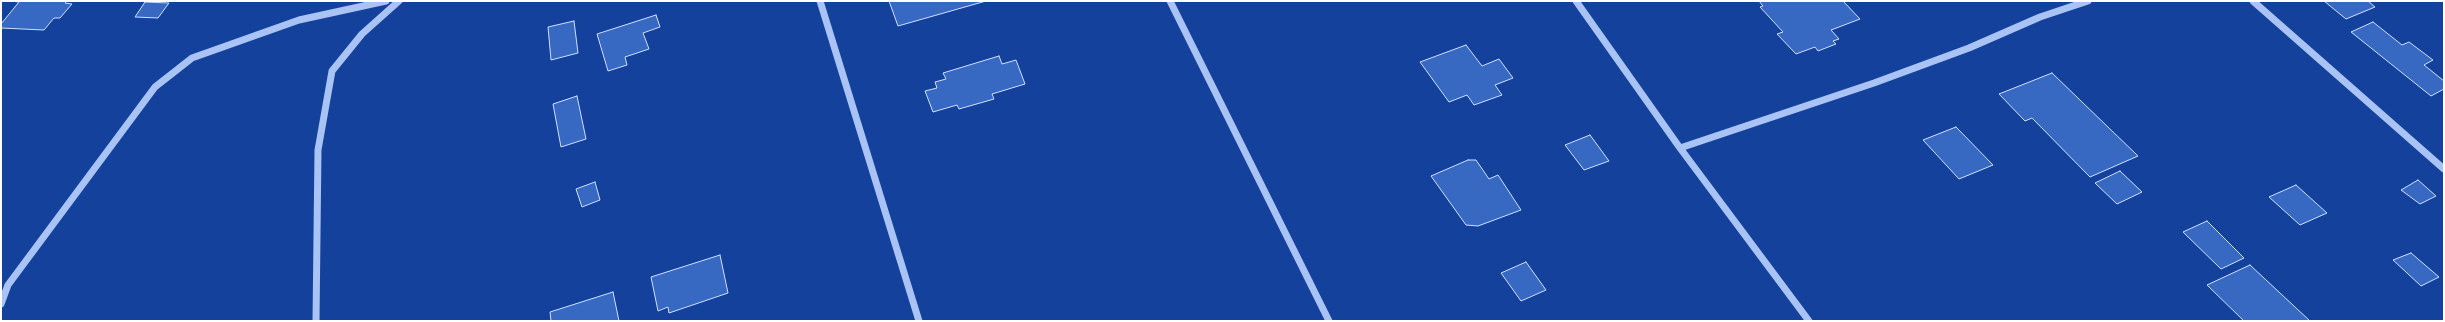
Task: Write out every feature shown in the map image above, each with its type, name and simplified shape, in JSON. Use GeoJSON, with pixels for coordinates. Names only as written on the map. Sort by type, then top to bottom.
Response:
{"type":"FeatureCollection","features":[{"type":"Feature","properties":{"kind":"street"},"geometry":{"type":"LineString","coordinates":[[1,304],[8,285],[156,87],[192,58],[299,20],[386,1]]}},
{"type":"Feature","properties":{"kind":"street"},"geometry":{"type":"LineString","coordinates":[[316,321],[318,150],[332,71],[362,34],[399,1]]}},
{"type":"Feature","properties":{"kind":"street"},"geometry":{"type":"LineString","coordinates":[[820,1],[919,321]]}},
{"type":"Feature","properties":{"kind":"street"},"geometry":{"type":"LineString","coordinates":[[1170,1],[1251,168],[1329,321]]}},
{"type":"Feature","properties":{"kind":"street"},"geometry":{"type":"LineString","coordinates":[[1576,1],[1680,148],[1808,321]]}},
{"type":"Feature","properties":{"kind":"street"},"geometry":{"type":"LineString","coordinates":[[1680,148],[1903,73],[1970,48],[2040,17],[2088,1]]}},
{"type":"Feature","properties":{"kind":"street"},"geometry":{"type":"LineString","coordinates":[[2253,1],[2444,169]]}},
{"type":"Feature","properties":{"kind":"building"},"geometry":{"type":"Polygon","coordinates":[[[10,1],[67,1],[65,3],[72,4],[60,18],[54,18],[44,30],[1,28],[1,24],[19,2],[10,1]]]}},
{"type":"Feature","properties":{"kind":"building"},"geometry":{"type":"Polygon","coordinates":[[[889,1],[986,1],[898,26],[889,1]]]}},
{"type":"Feature","properties":{"kind":"building"},"geometry":{"type":"Polygon","coordinates":[[[1759,1],[1843,1],[1860,19],[1831,30],[1839,39],[1833,41],[1836,44],[1818,51],[1815,47],[1796,54],[1777,34],[1783,32],[1760,7],[1763,6],[1759,1]]]}},
{"type":"Feature","properties":{"kind":"building"},"geometry":{"type":"Polygon","coordinates":[[[2324,1],[2368,1],[2375,7],[2346,19],[2324,1]]]}},
{"type":"Feature","properties":{"kind":"building"},"geometry":{"type":"Polygon","coordinates":[[[145,2],[169,3],[158,18],[135,17],[145,2]]]}},
{"type":"Feature","properties":{"kind":"building"},"geometry":{"type":"Polygon","coordinates":[[[656,15],[660,27],[643,33],[649,49],[625,57],[627,65],[608,71],[597,34],[656,15]]]}},
{"type":"Feature","properties":{"kind":"building"},"geometry":{"type":"Polygon","coordinates":[[[574,21],[578,53],[551,60],[548,27],[574,21]]]}},
{"type":"Feature","properties":{"kind":"building"},"geometry":{"type":"Polygon","coordinates":[[[2373,22],[2402,45],[2409,42],[2433,60],[2424,65],[2444,81],[2444,89],[2431,96],[2351,32],[2373,22]]]}},
{"type":"Feature","properties":{"kind":"building"},"geometry":{"type":"Polygon","coordinates":[[[1466,45],[1482,66],[1499,59],[1513,78],[1495,85],[1502,95],[1474,105],[1467,95],[1449,102],[1420,62],[1466,45]]]}},
{"type":"Feature","properties":{"kind":"building"},"geometry":{"type":"Polygon","coordinates":[[[999,56],[1002,64],[1016,60],[1025,84],[992,94],[994,99],[959,109],[957,105],[933,112],[925,91],[937,88],[935,82],[946,79],[943,73],[999,56]]]}},
{"type":"Feature","properties":{"kind":"building"},"geometry":{"type":"Polygon","coordinates":[[[2052,73],[2138,156],[2090,177],[2032,118],[2025,121],[1999,94],[2052,73]]]}},
{"type":"Feature","properties":{"kind":"building"},"geometry":{"type":"Polygon","coordinates":[[[577,96],[586,139],[561,147],[553,104],[577,96]]]}},
{"type":"Feature","properties":{"kind":"building"},"geometry":{"type":"Polygon","coordinates":[[[1956,127],[1993,165],[1959,179],[1923,140],[1956,127]]]}},
{"type":"Feature","properties":{"kind":"building"},"geometry":{"type":"Polygon","coordinates":[[[1590,135],[1609,161],[1584,170],[1565,145],[1590,135]]]}},
{"type":"Feature","properties":{"kind":"building"},"geometry":{"type":"Polygon","coordinates":[[[1468,160],[1476,160],[1489,179],[1498,175],[1521,210],[1478,226],[1466,225],[1431,176],[1468,160]]]}},
{"type":"Feature","properties":{"kind":"building"},"geometry":{"type":"Polygon","coordinates":[[[2120,171],[2142,192],[2117,204],[2095,183],[2120,171]]]}},
{"type":"Feature","properties":{"kind":"building"},"geometry":{"type":"Polygon","coordinates":[[[2418,180],[2436,196],[2420,204],[2401,190],[2418,180]]]}},
{"type":"Feature","properties":{"kind":"building"},"geometry":{"type":"Polygon","coordinates":[[[595,182],[600,200],[582,207],[576,189],[595,182]]]}},
{"type":"Feature","properties":{"kind":"building"},"geometry":{"type":"Polygon","coordinates":[[[2296,185],[2327,213],[2300,225],[2269,197],[2296,185]]]}},
{"type":"Feature","properties":{"kind":"building"},"geometry":{"type":"Polygon","coordinates":[[[2207,221],[2244,258],[2221,269],[2183,232],[2207,221]]]}},
{"type":"Feature","properties":{"kind":"building"},"geometry":{"type":"Polygon","coordinates":[[[2411,253],[2439,277],[2421,286],[2393,260],[2411,253]]]}},
{"type":"Feature","properties":{"kind":"building"},"geometry":{"type":"Polygon","coordinates":[[[720,255],[728,293],[669,313],[668,307],[658,311],[651,277],[720,255]]]}},
{"type":"Feature","properties":{"kind":"building"},"geometry":{"type":"Polygon","coordinates":[[[1526,262],[1546,290],[1521,301],[1501,273],[1526,262]]]}},
{"type":"Feature","properties":{"kind":"building"},"geometry":{"type":"Polygon","coordinates":[[[2250,265],[2310,321],[2244,321],[2207,285],[2250,265]]]}},
{"type":"Feature","properties":{"kind":"building"},"geometry":{"type":"Polygon","coordinates":[[[613,292],[619,321],[551,321],[550,312],[613,292]]]}}]}
